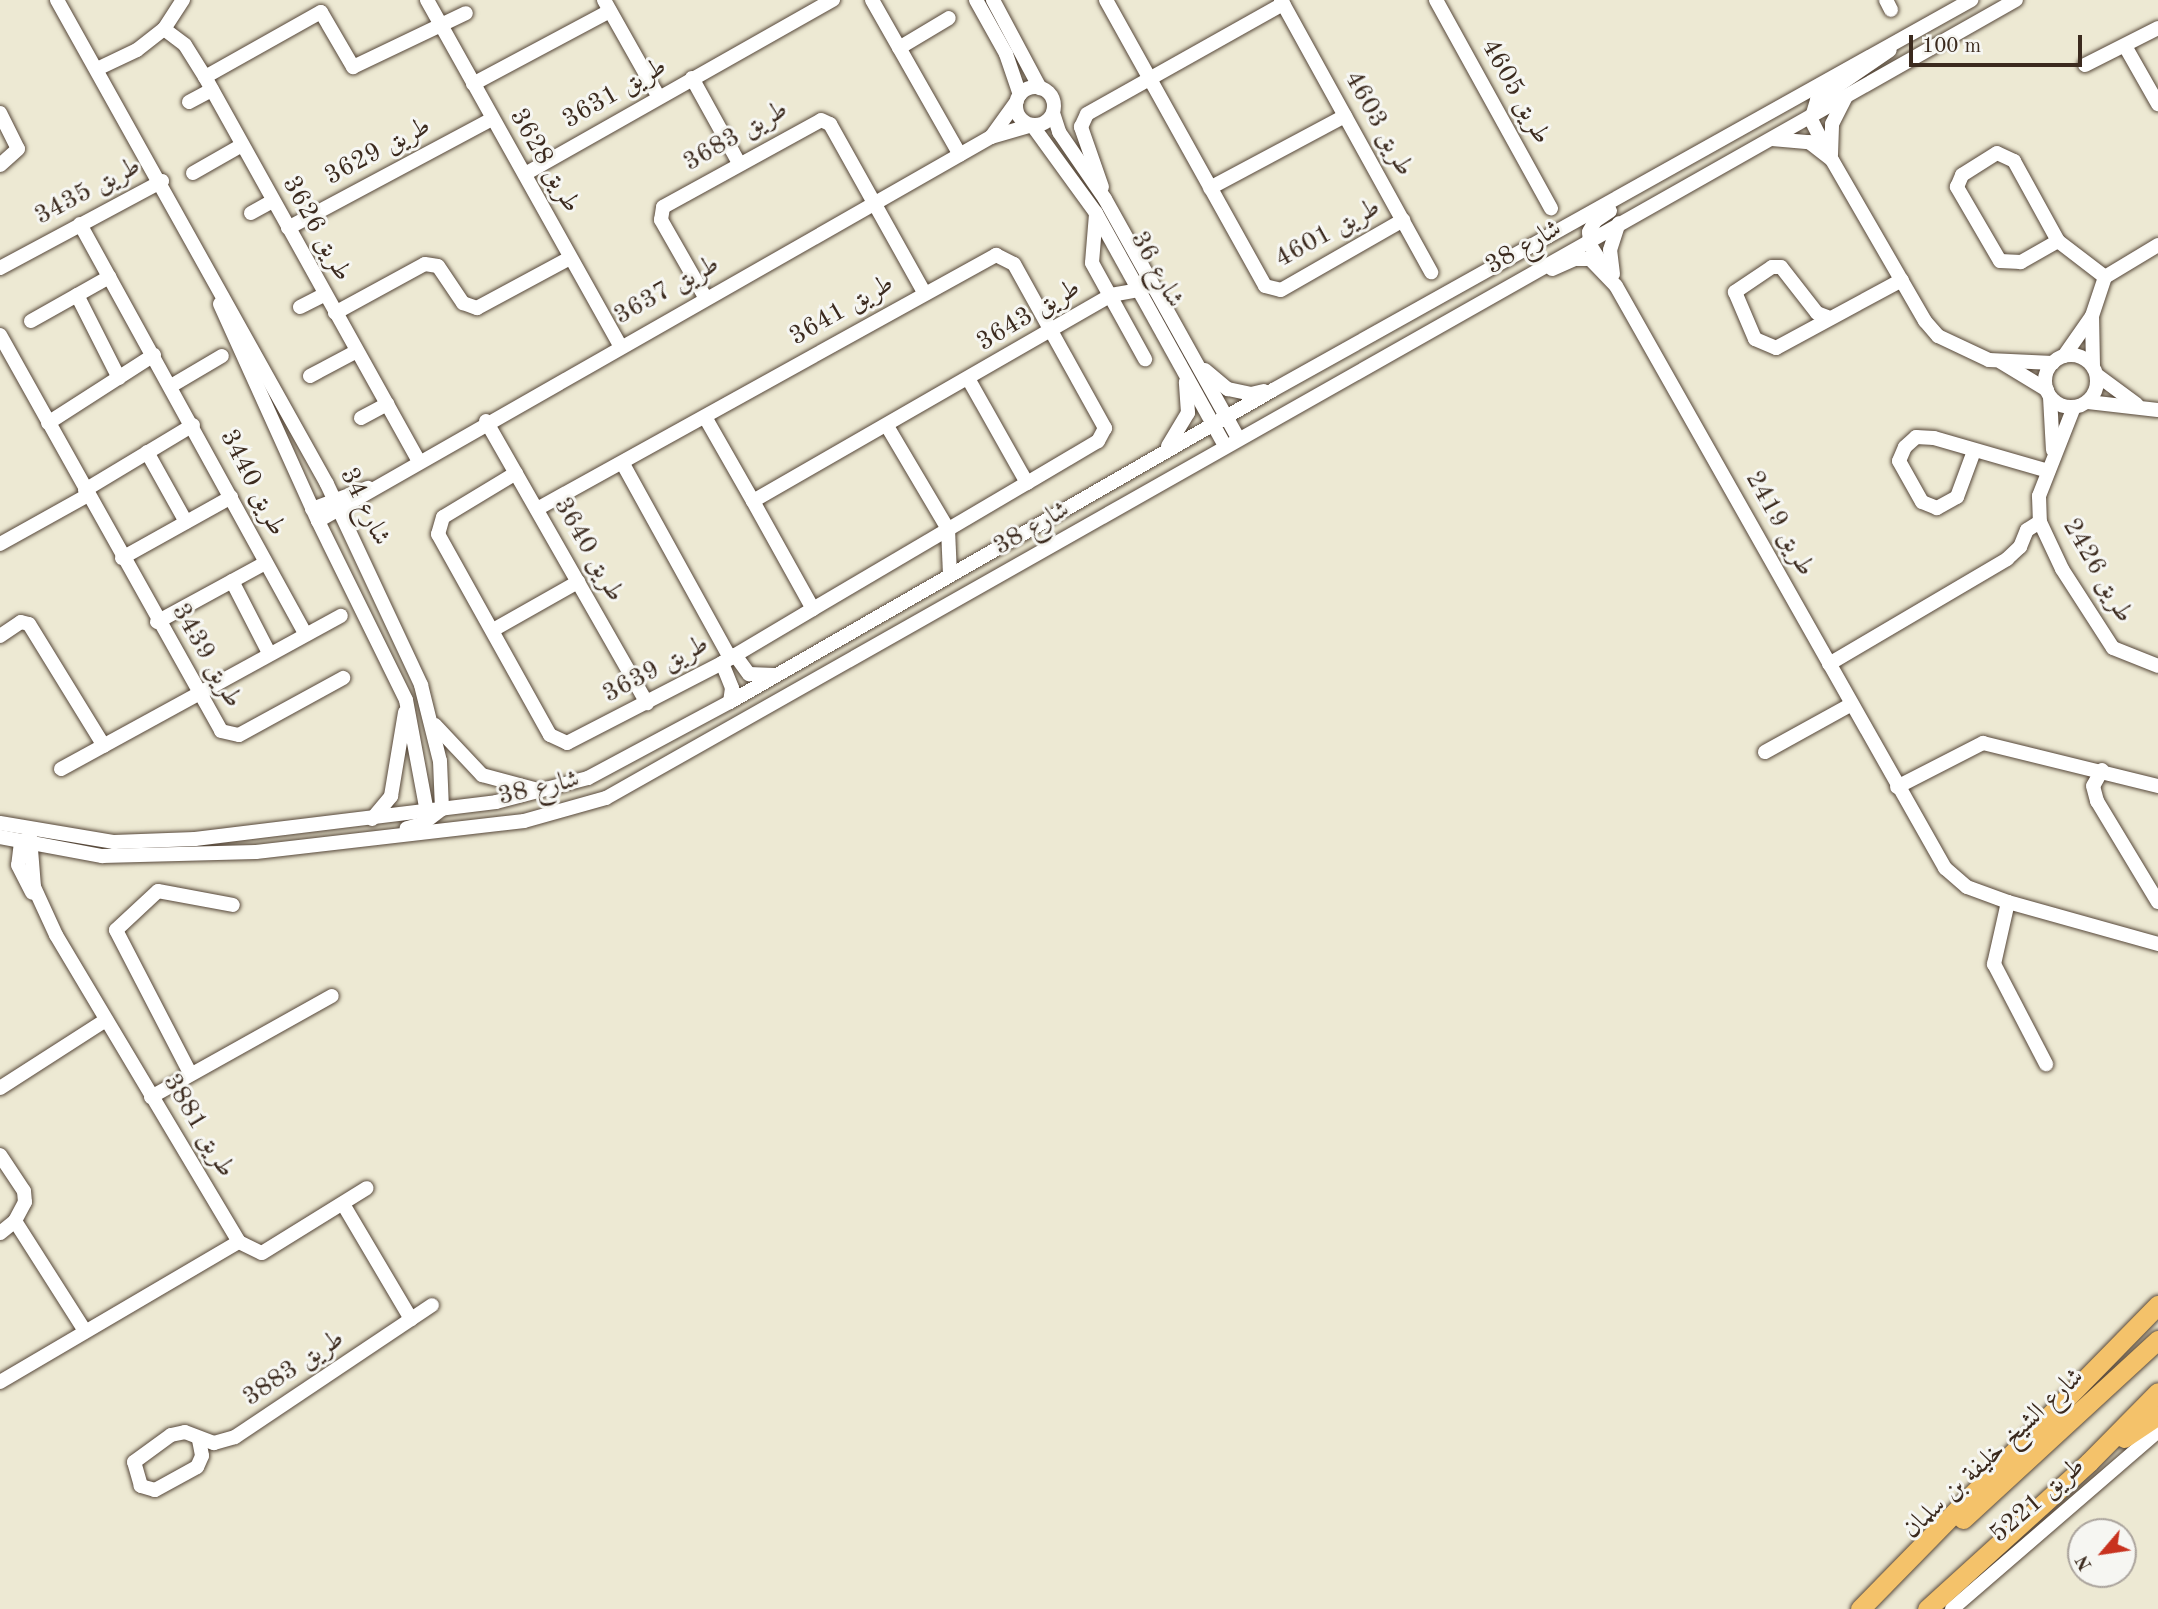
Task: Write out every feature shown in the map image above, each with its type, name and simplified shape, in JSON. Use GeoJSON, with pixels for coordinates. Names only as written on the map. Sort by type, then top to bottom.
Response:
{"type":"FeatureCollection","features":[{"type":"Feature","properties":{"kind":"highway"},"geometry":{"type":"LineString","coordinates":[[1860,1609],[2158,1304]]}},
{"type":"Feature","properties":{"kind":"highway","name":"شارع الشيخ خليفة بن سلمان"},"geometry":{"type":"LineString","coordinates":[[1868,1609],[2158,1340]]}},
{"type":"Feature","properties":{"kind":"highway"},"geometry":{"type":"LineString","coordinates":[[1927,1609],[2089,1462],[2158,1392]]}},
{"type":"Feature","properties":{"kind":"highway"},"geometry":{"type":"LineString","coordinates":[[2089,1462],[2158,1415]]}},
{"type":"Feature","properties":{"kind":"street","name":"شارع 34"},"geometry":{"type":"LineString","coordinates":[[57,0],[188,229],[336,505],[408,654],[434,724],[442,809]]}},
{"type":"Feature","properties":{"kind":"street"},"geometry":{"type":"LineString","coordinates":[[97,69],[136,50],[164,29],[183,0]]}},
{"type":"Feature","properties":{"kind":"street","name":"طريق 3628"},"geometry":{"type":"LineString","coordinates":[[427,0],[620,345]]}},
{"type":"Feature","properties":{"kind":"street","name":"طريق 3631"},"geometry":{"type":"LineString","coordinates":[[525,174],[658,96],[833,0]]}},
{"type":"Feature","properties":{"kind":"street"},"geometry":{"type":"LineString","coordinates":[[872,0],[960,155]]}},
{"type":"Feature","properties":{"kind":"street"},"geometry":{"type":"LineString","coordinates":[[976,0],[1006,54],[1018,98],[1018,113],[1032,125],[1045,123],[1053,113],[1053,101],[1040,88],[993,0]]}},
{"type":"Feature","properties":{"kind":"street","name":"طريق 4601"},"geometry":{"type":"LineString","coordinates":[[1106,0],[1262,281],[1275,291],[1403,220]]}},
{"type":"Feature","properties":{"kind":"street","name":"طريق 4605"},"geometry":{"type":"LineString","coordinates":[[1436,0],[1551,208]]}},
{"type":"Feature","properties":{"kind":"street","name":"شارع 38"},"geometry":{"type":"LineString","coordinates":[[442,809],[546,792],[627,759],[1272,390],[1971,0]]}},
{"type":"Feature","properties":{"kind":"street","name":"شارع 38"},"geometry":{"type":"LineString","coordinates":[[0,837],[134,856],[338,845],[566,812],[627,788],[1491,296],[1588,238],[2016,0]]}},
{"type":"Feature","properties":{"kind":"street"},"geometry":{"type":"LineString","coordinates":[[1105,200],[1082,122],[1087,114],[1282,2]]}},
{"type":"Feature","properties":{"kind":"street","name":"طريق 4603"},"geometry":{"type":"LineString","coordinates":[[1282,2],[1431,272]]}},
{"type":"Feature","properties":{"kind":"street"},"geometry":{"type":"LineString","coordinates":[[189,102],[208,83],[317,6],[353,67],[466,13]]}},
{"type":"Feature","properties":{"kind":"street"},"geometry":{"type":"LineString","coordinates":[[473,85],[607,6],[658,96]]}},
{"type":"Feature","properties":{"kind":"street"},"geometry":{"type":"LineString","coordinates":[[899,48],[949,18]]}},
{"type":"Feature","properties":{"kind":"street"},"geometry":{"type":"LineString","coordinates":[[2085,65],[2158,28]]}},
{"type":"Feature","properties":{"kind":"street","name":"طريق 3626"},"geometry":{"type":"LineString","coordinates":[[164,29],[185,45],[208,83],[418,460]]}},
{"type":"Feature","properties":{"kind":"street"},"geometry":{"type":"LineString","coordinates":[[1899,40],[1875,64],[1823,94],[1811,115],[1832,160],[1902,280],[1938,335],[1977,357],[2000,362],[2080,357],[2137,405]]}},
{"type":"Feature","properties":{"kind":"street"},"geometry":{"type":"LineString","coordinates":[[2125,46],[2158,104]]}},
{"type":"Feature","properties":{"kind":"street","name":"طريق 3631"},"geometry":{"type":"LineString","coordinates":[[692,78],[739,163]]}},
{"type":"Feature","properties":{"kind":"street"},"geometry":{"type":"LineString","coordinates":[[1018,98],[1040,88]]}},
{"type":"Feature","properties":{"kind":"street"},"geometry":{"type":"LineString","coordinates":[[1832,160],[1832,124],[1849,93]]}},
{"type":"Feature","properties":{"kind":"street","name":"طريق 3637"},"geometry":{"type":"LineString","coordinates":[[991,137],[1018,98]]}},
{"type":"Feature","properties":{"kind":"street"},"geometry":{"type":"LineString","coordinates":[[0,113],[18,149],[0,165]]}},
{"type":"Feature","properties":{"kind":"street","name":"شارع 36"},"geometry":{"type":"LineString","coordinates":[[1053,113],[1063,139],[1105,200],[1189,364],[1213,424],[1225,446]]}},
{"type":"Feature","properties":{"kind":"street"},"geometry":{"type":"LineString","coordinates":[[1210,188],[1345,116]]}},
{"type":"Feature","properties":{"kind":"street","name":"طريق 3629"},"geometry":{"type":"LineString","coordinates":[[288,228],[492,119]]}},
{"type":"Feature","properties":{"kind":"street","name":"طريق 3683"},"geometry":{"type":"LineString","coordinates":[[705,298],[659,214],[739,163],[821,120],[830,124],[924,292]]}},
{"type":"Feature","properties":{"kind":"street","name":"طريق 3637"},"geometry":{"type":"LineString","coordinates":[[315,515],[875,205],[991,137],[1032,125]]}},
{"type":"Feature","properties":{"kind":"street","name":"شارع 36"},"geometry":{"type":"LineString","coordinates":[[1032,125],[1096,213],[1140,290],[1226,416],[1238,438]]}},
{"type":"Feature","properties":{"kind":"street"},"geometry":{"type":"LineString","coordinates":[[1767,140],[1781,137],[1809,142],[1832,160]]}},
{"type":"Feature","properties":{"kind":"street"},"geometry":{"type":"LineString","coordinates":[[192,173],[242,145]]}},
{"type":"Feature","properties":{"kind":"street"},"geometry":{"type":"LineString","coordinates":[[2057,241],[2021,262],[2000,261],[1957,187],[1962,175],[1997,153],[2014,161],[2057,241],[2105,277]]}},
{"type":"Feature","properties":{"kind":"street"},"geometry":{"type":"LineString","coordinates":[[1616,286],[1588,238],[1595,221],[1657,183],[1683,160]]}},
{"type":"Feature","properties":{"kind":"street","name":"طريق 3435"},"geometry":{"type":"LineString","coordinates":[[0,268],[162,181]]}},
{"type":"Feature","properties":{"kind":"street"},"geometry":{"type":"LineString","coordinates":[[251,214],[273,201]]}},
{"type":"Feature","properties":{"kind":"street","name":"طريق 3643"},"geometry":{"type":"LineString","coordinates":[[753,501],[969,380],[1111,295],[1091,258],[1096,213]]}},
{"type":"Feature","properties":{"kind":"street","name":"طريق 2419"},"geometry":{"type":"LineString","coordinates":[[1616,286],[1610,250],[1619,223]]}},
{"type":"Feature","properties":{"kind":"street","name":"طريق 3440"},"geometry":{"type":"LineString","coordinates":[[80,224],[193,425],[305,634]]}},
{"type":"Feature","properties":{"kind":"street","name":"شارع 34"},"geometry":{"type":"LineString","coordinates":[[188,229],[315,515],[406,700],[419,754],[427,815]]}},
{"type":"Feature","properties":{"kind":"street"},"geometry":{"type":"LineString","coordinates":[[2049,394],[2046,376],[2092,316],[2105,277],[2158,245]]}},
{"type":"Feature","properties":{"kind":"street","name":"طريق 3641"},"geometry":{"type":"LineString","coordinates":[[537,509],[623,464],[924,292],[1003,256],[1014,264],[1103,423],[1104,433],[1098,441],[1027,483]]}},
{"type":"Feature","properties":{"kind":"street"},"geometry":{"type":"LineString","coordinates":[[335,313],[425,264],[438,266],[463,303],[477,308],[570,258]]}},
{"type":"Feature","properties":{"kind":"street","name":"طريق 2419"},"geometry":{"type":"LineString","coordinates":[[1491,296],[1583,258],[1600,266],[1616,286],[1945,868],[1966,887],[2008,902],[2156,939]]}},
{"type":"Feature","properties":{"kind":"street"},"geometry":{"type":"LineString","coordinates":[[1830,318],[1817,313],[1781,267],[1773,267],[1735,292],[1755,338],[1768,348],[1776,348],[1902,280]]}},
{"type":"Feature","properties":{"kind":"street"},"geometry":{"type":"LineString","coordinates":[[31,321],[109,277]]}},
{"type":"Feature","properties":{"kind":"street"},"geometry":{"type":"LineString","coordinates":[[1140,290],[1111,295],[1145,359]]}},
{"type":"Feature","properties":{"kind":"street"},"geometry":{"type":"LineString","coordinates":[[300,307],[325,294]]}},
{"type":"Feature","properties":{"kind":"street"},"geometry":{"type":"LineString","coordinates":[[77,295],[119,378]]}},
{"type":"Feature","properties":{"kind":"street"},"geometry":{"type":"LineString","coordinates":[[2081,405],[2094,395],[2092,316]]}},
{"type":"Feature","properties":{"kind":"street","name":"طريق 3439"},"geometry":{"type":"LineString","coordinates":[[0,335],[157,622],[221,731],[230,737],[343,678]]}},
{"type":"Feature","properties":{"kind":"street"},"geometry":{"type":"LineString","coordinates":[[310,376],[356,351]]}},
{"type":"Feature","properties":{"kind":"street"},"geometry":{"type":"LineString","coordinates":[[48,422],[154,355]]}},
{"type":"Feature","properties":{"kind":"street"},"geometry":{"type":"LineString","coordinates":[[171,386],[222,356]]}},
{"type":"Feature","properties":{"kind":"street"},"geometry":{"type":"LineString","coordinates":[[2000,362],[2049,394],[2081,405],[2137,405],[2158,410]]}},
{"type":"Feature","properties":{"kind":"street"},"geometry":{"type":"LineString","coordinates":[[1189,364],[1228,389],[1251,394],[1272,390]]}},
{"type":"Feature","properties":{"kind":"street"},"geometry":{"type":"LineString","coordinates":[[1160,456],[1177,436],[1188,413],[1189,364]]}},
{"type":"Feature","properties":{"kind":"street","name":"طريق 3643"},"geometry":{"type":"LineString","coordinates":[[969,380],[1027,483]]}},
{"type":"Feature","properties":{"kind":"street","name":"طريق 2426"},"geometry":{"type":"LineString","coordinates":[[2049,394],[2053,451]]}},
{"type":"Feature","properties":{"kind":"street"},"geometry":{"type":"LineString","coordinates":[[361,418],[387,404]]}},
{"type":"Feature","properties":{"kind":"street","name":"طريق 2426"},"geometry":{"type":"LineString","coordinates":[[2081,405],[2053,451],[2039,496],[2040,522],[2062,569],[2113,648],[2158,666]]}},
{"type":"Feature","properties":{"kind":"street"},"geometry":{"type":"LineString","coordinates":[[705,417],[813,609]]}},
{"type":"Feature","properties":{"kind":"street","name":"طريق 3640"},"geometry":{"type":"LineString","coordinates":[[486,421],[647,703]]}},
{"type":"Feature","properties":{"kind":"street"},"geometry":{"type":"LineString","coordinates":[[1,540],[86,492],[193,425]]}},
{"type":"Feature","properties":{"kind":"street"},"geometry":{"type":"LineString","coordinates":[[887,426],[948,529],[950,575]]}},
{"type":"Feature","properties":{"kind":"street"},"geometry":{"type":"LineString","coordinates":[[1974,451],[1957,497],[1937,508],[1922,502],[1899,461],[1905,447],[1916,437],[1974,451],[2048,471]]}},
{"type":"Feature","properties":{"kind":"street"},"geometry":{"type":"LineString","coordinates":[[147,452],[186,522]]}},
{"type":"Feature","properties":{"kind":"street","name":"طريق 3639"},"geometry":{"type":"LineString","coordinates":[[516,473],[447,514],[438,525],[438,534],[555,739],[574,741],[729,658],[623,464]]}},
{"type":"Feature","properties":{"kind":"street"},"geometry":{"type":"LineString","coordinates":[[729,658],[1027,483]]}},
{"type":"Feature","properties":{"kind":"street"},"geometry":{"type":"LineString","coordinates":[[122,558],[231,497]]}},
{"type":"Feature","properties":{"kind":"street"},"geometry":{"type":"LineString","coordinates":[[1829,664],[2007,559],[2020,547],[2027,530],[2040,522]]}},
{"type":"Feature","properties":{"kind":"street"},"geometry":{"type":"LineString","coordinates":[[157,622],[265,563]]}},
{"type":"Feature","properties":{"kind":"street"},"geometry":{"type":"LineString","coordinates":[[232,581],[268,653]]}},
{"type":"Feature","properties":{"kind":"street"},"geometry":{"type":"LineString","coordinates":[[493,630],[578,582]]}},
{"type":"Feature","properties":{"kind":"street"},"geometry":{"type":"LineString","coordinates":[[61,769],[200,694],[268,653],[341,616]]}},
{"type":"Feature","properties":{"kind":"street"},"geometry":{"type":"LineString","coordinates":[[0,636],[22,622],[29,624],[104,746]]}},
{"type":"Feature","properties":{"kind":"street"},"geometry":{"type":"LineString","coordinates":[[729,658],[749,674],[779,674]]}},
{"type":"Feature","properties":{"kind":"street"},"geometry":{"type":"LineString","coordinates":[[729,658],[732,688],[730,702]]}},
{"type":"Feature","properties":{"kind":"street"},"geometry":{"type":"LineString","coordinates":[[370,820],[385,808],[391,796],[402,751],[406,700]]}},
{"type":"Feature","properties":{"kind":"street"},"geometry":{"type":"LineString","coordinates":[[1765,752],[1852,704]]}},
{"type":"Feature","properties":{"kind":"street"},"geometry":{"type":"LineString","coordinates":[[434,724],[482,775],[546,792]]}},
{"type":"Feature","properties":{"kind":"street"},"geometry":{"type":"LineString","coordinates":[[1897,787],[1983,743],[2102,770],[2158,786]]}},
{"type":"Feature","properties":{"kind":"street"},"geometry":{"type":"LineString","coordinates":[[2102,770],[2094,786],[2097,801],[2158,902]]}},
{"type":"Feature","properties":{"kind":"street"},"geometry":{"type":"LineString","coordinates":[[7,825],[114,842],[195,839],[427,815],[442,809]]}},
{"type":"Feature","properties":{"kind":"street"},"geometry":{"type":"LineString","coordinates":[[427,815],[447,831]]}},
{"type":"Feature","properties":{"kind":"street"},"geometry":{"type":"LineString","coordinates":[[338,845],[353,837],[413,827],[427,815]]}},
{"type":"Feature","properties":{"kind":"street"},"geometry":{"type":"LineString","coordinates":[[7,825],[28,842],[51,834]]}},
{"type":"Feature","properties":{"kind":"street","name":"طريق 3881"},"geometry":{"type":"LineString","coordinates":[[28,842],[21,876],[239,1242]]}},
{"type":"Feature","properties":{"kind":"street"},"geometry":{"type":"LineString","coordinates":[[190,1073],[116,930],[158,891],[233,905]]}},
{"type":"Feature","properties":{"kind":"street"},"geometry":{"type":"LineString","coordinates":[[2008,902],[1994,964],[2046,1064]]}},
{"type":"Feature","properties":{"kind":"street"},"geometry":{"type":"LineString","coordinates":[[151,1097],[332,996]]}},
{"type":"Feature","properties":{"kind":"street"},"geometry":{"type":"LineString","coordinates":[[0,1088],[106,1020]]}},
{"type":"Feature","properties":{"kind":"street"},"geometry":{"type":"LineString","coordinates":[[0,1233],[15,1221],[25,1202],[24,1191],[2,1163]]}},
{"type":"Feature","properties":{"kind":"street"},"geometry":{"type":"LineString","coordinates":[[0,1382],[239,1242],[262,1253],[366,1188]]}},
{"type":"Feature","properties":{"kind":"street"},"geometry":{"type":"LineString","coordinates":[[343,1204],[411,1320]]}},
{"type":"Feature","properties":{"kind":"street"},"geometry":{"type":"LineString","coordinates":[[15,1221],[85,1331]]}},
{"type":"Feature","properties":{"kind":"street","name":"طريق 3883"},"geometry":{"type":"LineString","coordinates":[[199,1440],[202,1456],[197,1467],[156,1490],[141,1486],[133,1468],[137,1457],[179,1432],[199,1440],[221,1442],[235,1437],[432,1305]]}},
{"type":"Feature","properties":{"kind":"street","name":"طريق 5221"},"geometry":{"type":"LineString","coordinates":[[1952,1609],[2158,1431]]}}]}
